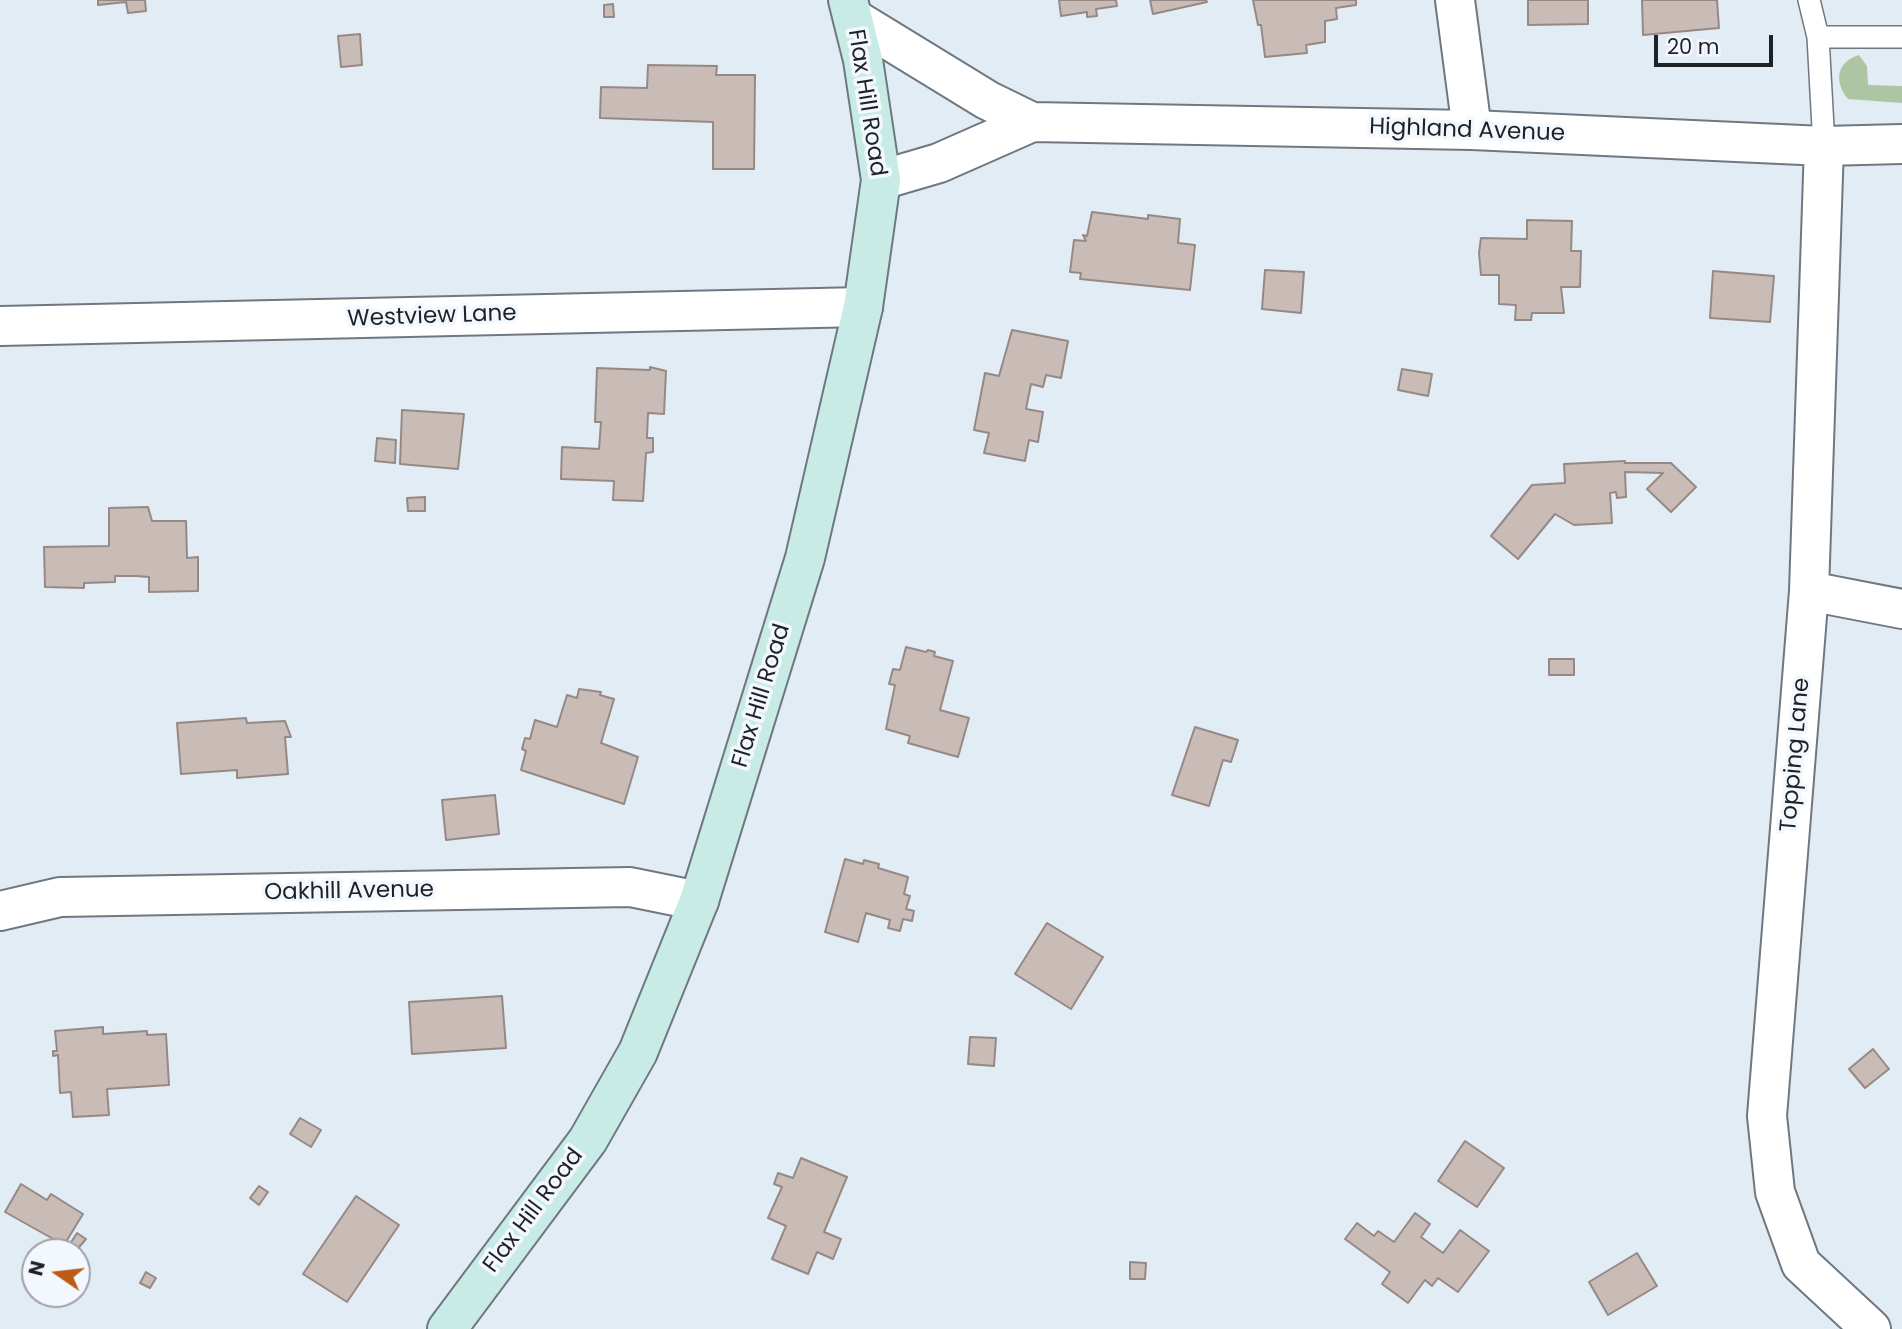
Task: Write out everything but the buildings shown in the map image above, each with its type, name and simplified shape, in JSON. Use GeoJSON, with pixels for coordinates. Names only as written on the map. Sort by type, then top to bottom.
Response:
{"type":"FeatureCollection","features":[{"type":"Feature","properties":{"kind":"main road","name":"Flax Hill Road"},"geometry":{"type":"LineString","coordinates":[[447,1329],[588,1140],[638,1052],[699,901],[805,558],[863,307],[881,180],[863,60],[850,9]]}},
{"type":"Feature","properties":{"kind":"street"},"geometry":{"type":"LineString","coordinates":[[1455,0],[1472,130]]}},
{"type":"Feature","properties":{"kind":"street","name":"Highland Avenue"},"geometry":{"type":"LineString","coordinates":[[850,9],[987,100],[1032,122]]}},
{"type":"Feature","properties":{"kind":"street","name":"Highland Avenue"},"geometry":{"type":"LineString","coordinates":[[881,180],[939,163],[1032,122],[1472,130],[1824,146],[1902,144]]}},
{"type":"Feature","properties":{"kind":"street","name":"Topping Lane"},"geometry":{"type":"LineString","coordinates":[[1824,146],[1809,591],[1767,1116],[1775,1192],[1801,1264],[1871,1329]]}},
{"type":"Feature","properties":{"kind":"street","name":"Westview Lane"},"geometry":{"type":"LineString","coordinates":[[0,326],[863,307]]}},
{"type":"Feature","properties":{"kind":"street"},"geometry":{"type":"LineString","coordinates":[[1809,591],[1902,609]]}},
{"type":"Feature","properties":{"kind":"street","name":"Oakhill Avenue"},"geometry":{"type":"LineString","coordinates":[[0,911],[60,897],[630,887],[699,901]]}},
{"type":"Feature","properties":{"kind":"lane"},"geometry":{"type":"LineString","coordinates":[[1809,0],[1818,37],[1824,146]]}},
{"type":"Feature","properties":{"kind":"lane"},"geometry":{"type":"LineString","coordinates":[[1818,37],[1902,37]]}},
{"type":"Feature","properties":{"kind":"green space"},"geometry":{"type":"Polygon","coordinates":[[[1859,55],[1867,66],[1868,85],[1902,86],[1902,103],[1848,99],[1841,86],[1840,73],[1846,62],[1859,55]]]}}]}
